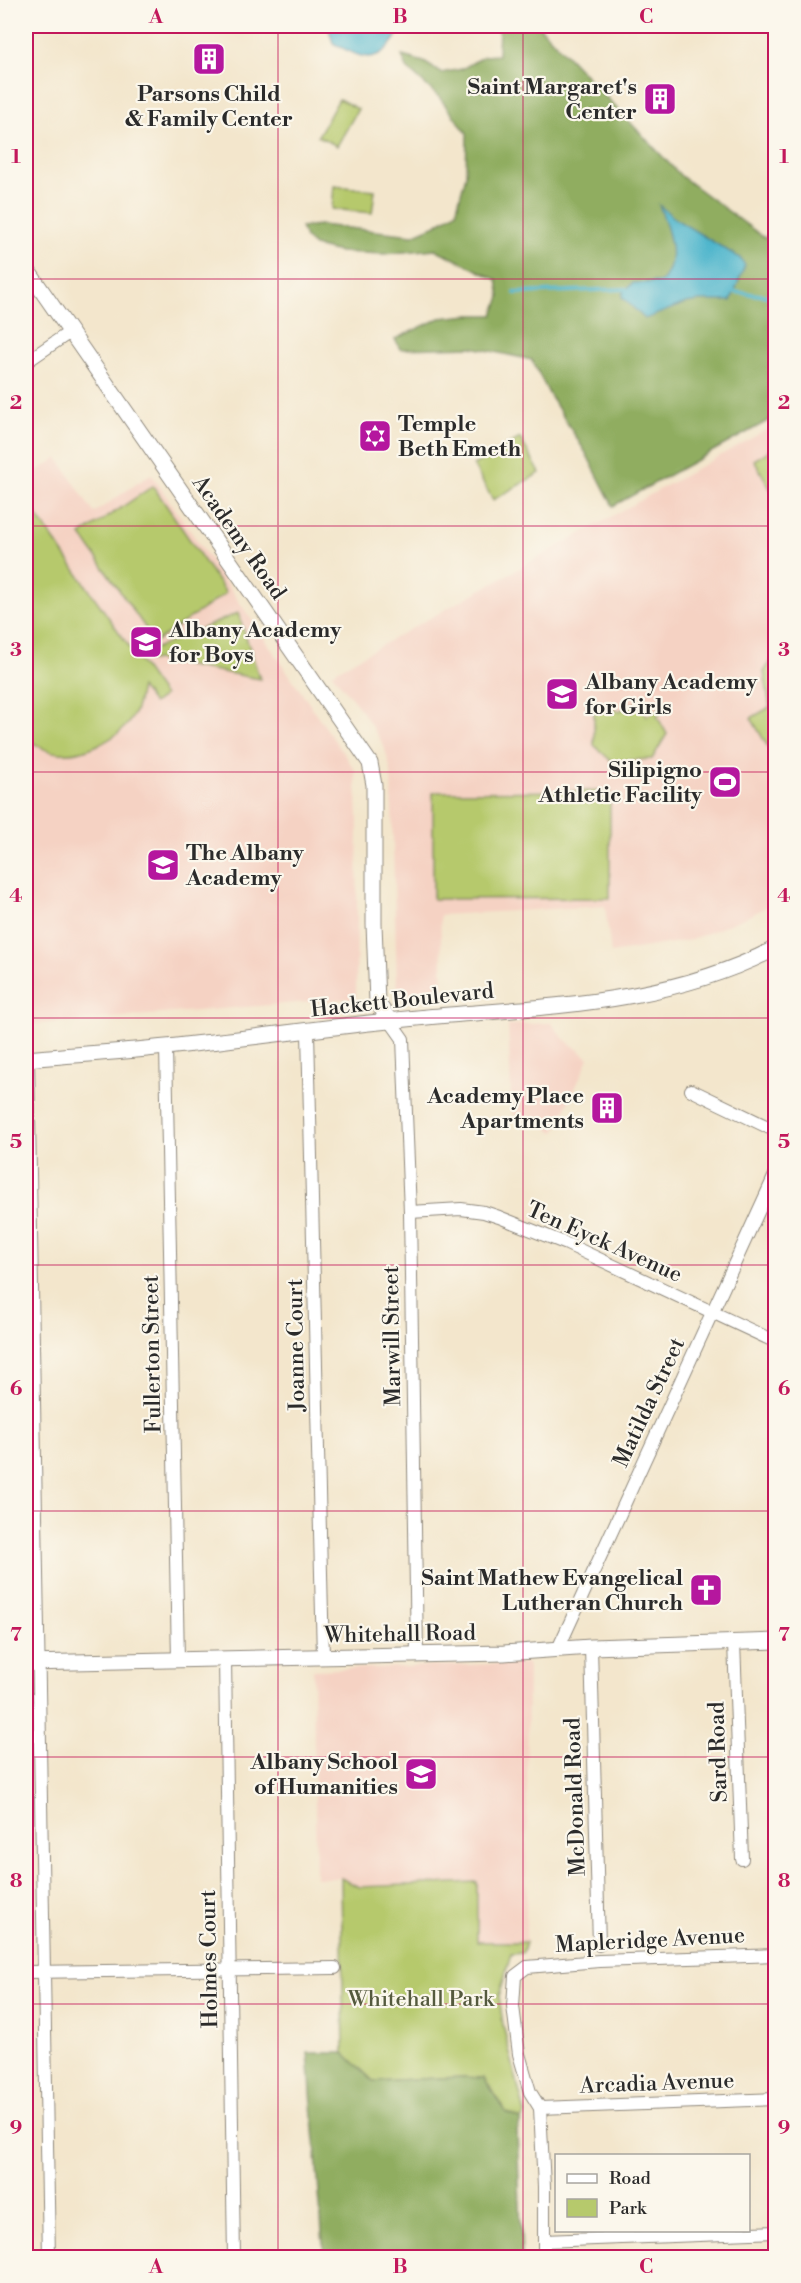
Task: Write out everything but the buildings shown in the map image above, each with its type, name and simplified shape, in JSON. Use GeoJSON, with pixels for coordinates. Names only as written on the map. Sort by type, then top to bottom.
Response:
{"type":"FeatureCollection","features":[{"type":"Feature","properties":{"kind":"street","name":"Academy Road"},"geometry":{"type":"LineString","coordinates":[[26,268],[370,763],[374,785],[374,924],[377,1002],[391,1022]]}},
{"type":"Feature","properties":{"kind":"street"},"geometry":{"type":"LineString","coordinates":[[26,362],[70,332]]}},
{"type":"Feature","properties":{"kind":"street","name":"Hackett Boulevard"},"geometry":{"type":"LineString","coordinates":[[27,1059],[166,1047],[563,1006],[638,996],[697,980],[776,948]]}},
{"type":"Feature","properties":{"kind":"street","name":"Marwill Street"},"geometry":{"type":"LineString","coordinates":[[391,1022],[403,1039],[410,1212],[417,1654]]}},
{"type":"Feature","properties":{"kind":"street","name":"Joanne Court"},"geometry":{"type":"LineString","coordinates":[[308,1032],[323,1657]]}},
{"type":"Feature","properties":{"kind":"street","name":"Fullerton Street"},"geometry":{"type":"LineString","coordinates":[[166,1047],[178,1660]]}},
{"type":"Feature","properties":{"kind":"street"},"geometry":{"type":"LineString","coordinates":[[27,1059],[33,1663],[45,1971],[49,2258]]}},
{"type":"Feature","properties":{"kind":"street"},"geometry":{"type":"LineString","coordinates":[[691,1090],[776,1131]]}},
{"type":"Feature","properties":{"kind":"street","name":"Matilda Street"},"geometry":{"type":"LineString","coordinates":[[558,1649],[776,1173]]}},
{"type":"Feature","properties":{"kind":"street","name":"Ten Eyck Avenue"},"geometry":{"type":"LineString","coordinates":[[410,1212],[461,1209],[500,1217],[567,1244],[776,1342]]}},
{"type":"Feature","properties":{"kind":"street","name":"Whitehall Road"},"geometry":{"type":"LineString","coordinates":[[33,1663],[504,1653],[591,1647],[776,1641]]}},
{"type":"Feature","properties":{"kind":"street","name":"Sard Road"},"geometry":{"type":"LineString","coordinates":[[734,1642],[742,1859]]}},
{"type":"Feature","properties":{"kind":"street","name":"McDonald Road"},"geometry":{"type":"LineString","coordinates":[[591,1647],[599,1946]]}},
{"type":"Feature","properties":{"kind":"street","name":"Holmes Court"},"geometry":{"type":"LineString","coordinates":[[225,1659],[234,2258]]}},
{"type":"Feature","properties":{"kind":"street","name":"Mapleridge Avenue"},"geometry":{"type":"LineString","coordinates":[[540,2108],[530,2092],[515,2034],[513,2006],[515,1976],[527,1967],[599,1961],[776,1955]]}},
{"type":"Feature","properties":{"kind":"street"},"geometry":{"type":"LineString","coordinates":[[26,1972],[335,1968]]}},
{"type":"Feature","properties":{"kind":"street","name":"Arcadia Avenue"},"geometry":{"type":"LineString","coordinates":[[540,2108],[776,2099]]}},
{"type":"Feature","properties":{"kind":"street"},"geometry":{"type":"LineString","coordinates":[[540,2108],[544,2187],[544,2258]]}},
{"type":"Feature","properties":{"kind":"street"},"geometry":{"type":"LineString","coordinates":[[544,2241],[776,2232]]}},
{"type":"Feature","properties":{"kind":"shaded area","name":"Albany Academy for Girls"},"geometry":{"type":"Polygon","coordinates":[[[775,425],[775,902],[751,915],[691,940],[611,953],[605,906],[440,915],[443,992],[403,995],[397,986],[391,771],[384,746],[364,714],[332,673],[775,425]]]}},
{"type":"Feature","properties":{"kind":"shaded area","name":"Albany Academy for Boys"},"geometry":{"type":"Polygon","coordinates":[[[58,458],[94,513],[151,474],[355,770],[358,816],[356,998],[26,1025],[26,466],[32,474],[58,458]]]}},
{"type":"Feature","properties":{"kind":"shaded area"},"geometry":{"type":"Polygon","coordinates":[[[551,1023],[564,1039],[589,1058],[555,1132],[512,1114],[508,1025],[551,1023]]]}},
{"type":"Feature","properties":{"kind":"shaded area","name":"Albany School of Humanities"},"geometry":{"type":"Polygon","coordinates":[[[528,1663],[526,1942],[477,1942],[477,1882],[359,1887],[339,1878],[316,1878],[313,1670],[528,1663]]]}},
{"type":"Feature","properties":{"kind":"green space"},"geometry":{"type":"Polygon","coordinates":[[[499,26],[539,26],[681,176],[766,239],[775,209],[775,417],[613,506],[586,453],[549,394],[532,360],[472,347],[400,349],[395,339],[440,318],[493,315],[500,297],[497,280],[435,249],[384,254],[340,252],[314,246],[305,238],[301,227],[320,225],[413,235],[436,225],[456,212],[466,175],[467,133],[439,97],[407,68],[402,56],[424,62],[441,73],[462,69],[484,56],[498,55],[499,26]]]}},
{"type":"Feature","properties":{"kind":"green space"},"geometry":{"type":"Polygon","coordinates":[[[339,99],[358,109],[337,146],[318,136],[339,99]]]}},
{"type":"Feature","properties":{"kind":"green space"},"geometry":{"type":"Polygon","coordinates":[[[334,186],[375,190],[372,213],[332,209],[334,186]]]}},
{"type":"Feature","properties":{"kind":"green space"},"geometry":{"type":"Polygon","coordinates":[[[520,438],[540,473],[493,500],[473,465],[520,438]]]}},
{"type":"Feature","properties":{"kind":"green space"},"geometry":{"type":"Polygon","coordinates":[[[775,447],[775,497],[754,460],[775,447]]]}},
{"type":"Feature","properties":{"kind":"green space"},"geometry":{"type":"Polygon","coordinates":[[[153,486],[226,593],[155,642],[81,535],[153,486]]]}},
{"type":"Feature","properties":{"kind":"green space"},"geometry":{"type":"Polygon","coordinates":[[[26,500],[164,696],[153,704],[141,687],[134,714],[128,723],[102,743],[80,751],[59,753],[50,751],[26,737],[26,500]]]}},
{"type":"Feature","properties":{"kind":"green space"},"geometry":{"type":"Polygon","coordinates":[[[238,613],[260,679],[157,660],[151,661],[145,657],[145,651],[238,613]]]}},
{"type":"Feature","properties":{"kind":"green space"},"geometry":{"type":"Polygon","coordinates":[[[776,658],[775,759],[751,718],[770,707],[764,672],[772,659],[776,658]]]}},
{"type":"Feature","properties":{"kind":"green space"},"geometry":{"type":"Polygon","coordinates":[[[639,701],[647,716],[660,708],[662,713],[657,716],[667,734],[652,759],[611,761],[594,745],[594,706],[619,711],[639,701]]]}},
{"type":"Feature","properties":{"kind":"green space"},"geometry":{"type":"Polygon","coordinates":[[[610,791],[610,898],[433,899],[433,792],[610,791]]]}},
{"type":"Feature","properties":{"kind":"green space","name":"Whitehall Park"},"geometry":{"type":"Polygon","coordinates":[[[341,1878],[359,1887],[477,1882],[477,1942],[526,1942],[523,1953],[511,1954],[499,1996],[503,2025],[525,2114],[521,2120],[505,2112],[491,2087],[464,2077],[373,2081],[344,2053],[341,1878]]]}},
{"type":"Feature","properties":{"kind":"green space"},"geometry":{"type":"Polygon","coordinates":[[[308,2053],[344,2053],[373,2081],[484,2078],[505,2112],[521,2120],[517,2131],[522,2257],[324,2257],[308,2053]]]}},
{"type":"Feature","properties":{"kind":"water"},"geometry":{"type":"Polygon","coordinates":[[[328,26],[400,26],[389,46],[376,56],[369,57],[355,54],[333,43],[328,26]]]}},
{"type":"Feature","properties":{"kind":"water"},"geometry":{"type":"Polygon","coordinates":[[[659,205],[677,220],[740,258],[745,265],[731,301],[686,303],[645,319],[622,297],[623,292],[633,283],[661,282],[667,274],[672,255],[671,245],[659,205]]]}},
{"type":"Feature","properties":{"kind":"waterway"},"geometry":{"type":"LineString","coordinates":[[515,293],[626,289]]}},
{"type":"Feature","properties":{"kind":"waterway"},"geometry":{"type":"LineString","coordinates":[[735,292],[776,297]]}},
{"type":"Feature","properties":{"kind":"place","name":"Parsons Child & Family Center"},"geometry":{"type":"Point","coordinates":[209,59]}},
{"type":"Feature","properties":{"kind":"place","name":"Saint Margaret's Center"},"geometry":{"type":"Point","coordinates":[660,99]}},
{"type":"Feature","properties":{"kind":"place","name":"Temple Beth Emeth"},"geometry":{"type":"Point","coordinates":[375,436]}},
{"type":"Feature","properties":{"kind":"place","name":"Albany Academy for Boys"},"geometry":{"type":"Point","coordinates":[146,642]}},
{"type":"Feature","properties":{"kind":"place","name":"Albany Academy for Girls"},"geometry":{"type":"Point","coordinates":[562,694]}},
{"type":"Feature","properties":{"kind":"place","name":"Silipigno Athletic Facility"},"geometry":{"type":"Point","coordinates":[725,782]}},
{"type":"Feature","properties":{"kind":"place","name":"The Albany Academy"},"geometry":{"type":"Point","coordinates":[163,865]}},
{"type":"Feature","properties":{"kind":"place","name":"Academy Place Apartments"},"geometry":{"type":"Point","coordinates":[607,1108]}},
{"type":"Feature","properties":{"kind":"place","name":"Saint Mathew Evangelical Lutheran Church"},"geometry":{"type":"Point","coordinates":[706,1590]}},
{"type":"Feature","properties":{"kind":"place","name":"Albany School of Humanities"},"geometry":{"type":"Point","coordinates":[421,1774]}}]}
